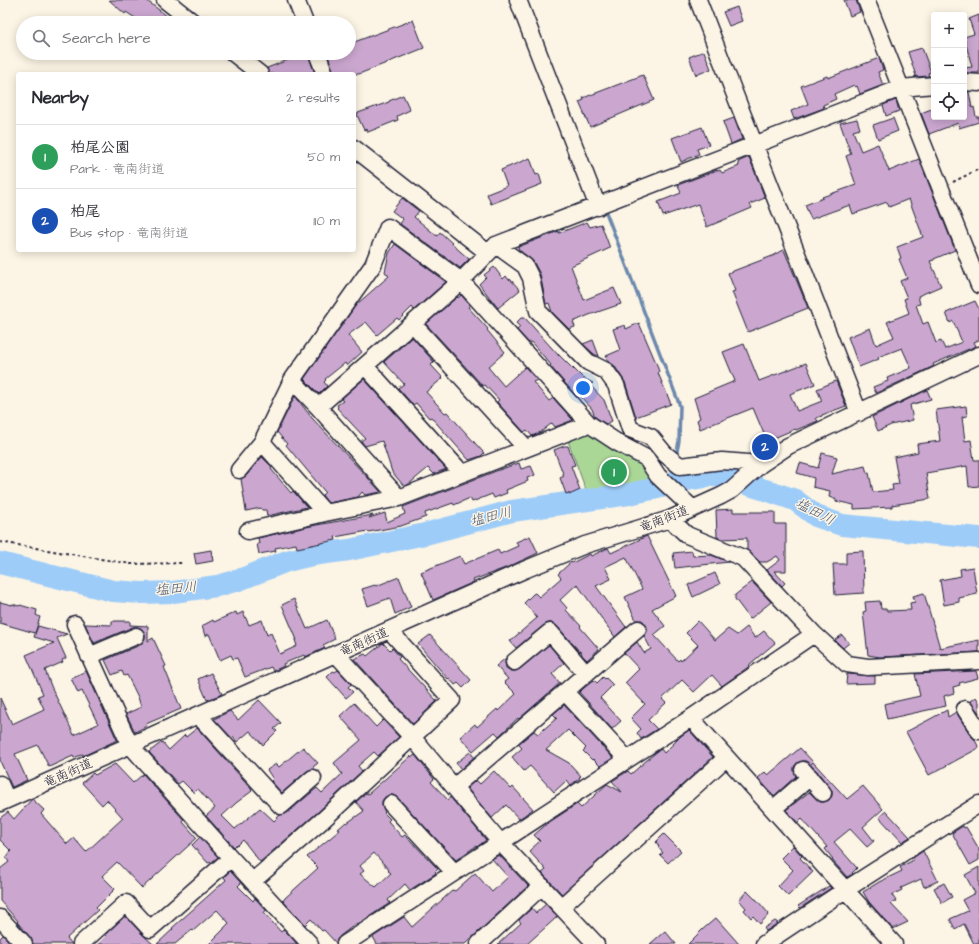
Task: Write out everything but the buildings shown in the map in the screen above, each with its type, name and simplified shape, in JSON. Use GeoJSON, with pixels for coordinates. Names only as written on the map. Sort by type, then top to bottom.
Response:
{"type":"FeatureCollection","features":[{"type":"Feature","properties":{"kind":"street"},"geometry":{"type":"LineString","coordinates":[[165,0],[185,16]]}},
{"type":"Feature","properties":{"kind":"street"},"geometry":{"type":"LineString","coordinates":[[296,0],[302,16]]}},
{"type":"Feature","properties":{"kind":"street"},"geometry":{"type":"LineString","coordinates":[[518,0],[598,207]]}},
{"type":"Feature","properties":{"kind":"street"},"geometry":{"type":"LineString","coordinates":[[698,0],[859,413]]}},
{"type":"Feature","properties":{"kind":"street"},"geometry":{"type":"LineString","coordinates":[[866,0],[979,285]]}},
{"type":"Feature","properties":{"kind":"street"},"geometry":{"type":"LineString","coordinates":[[242,60],[257,72]]}},
{"type":"Feature","properties":{"kind":"street"},"geometry":{"type":"LineString","coordinates":[[320,60],[324,72]]}},
{"type":"Feature","properties":{"kind":"street"},"geometry":{"type":"LineString","coordinates":[[967,82],[979,83]]}},
{"type":"Feature","properties":{"kind":"street"},"geometry":{"type":"LineString","coordinates":[[318,407],[461,281],[492,249],[900,88],[931,84]]}},
{"type":"Feature","properties":{"kind":"street"},"geometry":{"type":"LineString","coordinates":[[356,149],[492,249],[524,266],[532,278],[538,311],[588,362],[606,371],[616,385],[630,429],[651,437],[665,454],[680,466],[722,461],[758,467]]}},
{"type":"Feature","properties":{"kind":"street"},"geometry":{"type":"LineString","coordinates":[[239,470],[262,442],[292,380],[373,265],[388,228],[461,281],[589,424],[618,443],[646,458],[658,476],[692,508]]}},
{"type":"Feature","properties":{"kind":"street"},"geometry":{"type":"LineString","coordinates":[[413,324],[526,448]]}},
{"type":"Feature","properties":{"kind":"street","name":"竜南街道"},"geometry":{"type":"LineString","coordinates":[[4,801],[390,631],[524,570],[585,545],[670,519],[722,496],[732,490],[758,467],[788,446],[979,355]]}},
{"type":"Feature","properties":{"kind":"street"},"geometry":{"type":"LineString","coordinates":[[365,366],[462,473]]}},
{"type":"Feature","properties":{"kind":"street"},"geometry":{"type":"LineString","coordinates":[[292,380],[399,498]]}},
{"type":"Feature","properties":{"kind":"street"},"geometry":{"type":"LineString","coordinates":[[248,531],[399,498],[589,424]]}},
{"type":"Feature","properties":{"kind":"street"},"geometry":{"type":"LineString","coordinates":[[262,442],[325,513]]}},
{"type":"Feature","properties":{"kind":"street"},"geometry":{"type":"LineString","coordinates":[[670,519],[687,536],[743,558],[814,634],[848,664],[868,667],[979,661]]}},
{"type":"Feature","properties":{"kind":"street"},"geometry":{"type":"LineString","coordinates":[[75,624],[130,745],[310,944]]}},
{"type":"Feature","properties":{"kind":"street"},"geometry":{"type":"LineString","coordinates":[[454,788],[638,629]]}},
{"type":"Feature","properties":{"kind":"street"},"geometry":{"type":"LineString","coordinates":[[253,881],[324,819],[452,700],[390,631]]}},
{"type":"Feature","properties":{"kind":"street"},"geometry":{"type":"LineString","coordinates":[[514,662],[550,632],[586,674]]}},
{"type":"Feature","properties":{"kind":"street"},"geometry":{"type":"LineString","coordinates":[[345,944],[691,718],[814,634]]}},
{"type":"Feature","properties":{"kind":"street"},"geometry":{"type":"LineString","coordinates":[[90,656],[136,636]]}},
{"type":"Feature","properties":{"kind":"street"},"geometry":{"type":"LineString","coordinates":[[336,654],[412,737],[500,842],[596,944]]}},
{"type":"Feature","properties":{"kind":"street"},"geometry":{"type":"LineString","coordinates":[[565,692],[627,759]]}},
{"type":"Feature","properties":{"kind":"street"},"geometry":{"type":"LineString","coordinates":[[966,708],[979,731]]}},
{"type":"Feature","properties":{"kind":"street"},"geometry":{"type":"LineString","coordinates":[[198,715],[281,806],[314,778]]}},
{"type":"Feature","properties":{"kind":"street"},"geometry":{"type":"LineString","coordinates":[[691,718],[894,944]]}},
{"type":"Feature","properties":{"kind":"street"},"geometry":{"type":"LineString","coordinates":[[561,907],[726,758]]}},
{"type":"Feature","properties":{"kind":"street"},"geometry":{"type":"LineString","coordinates":[[773,809],[806,774],[823,793]]}},
{"type":"Feature","properties":{"kind":"street"},"geometry":{"type":"LineString","coordinates":[[0,784],[4,801]]}},
{"type":"Feature","properties":{"kind":"street"},"geometry":{"type":"LineString","coordinates":[[391,804],[454,872]]}},
{"type":"Feature","properties":{"kind":"street"},"geometry":{"type":"LineString","coordinates":[[764,944],[979,804]]}},
{"type":"Feature","properties":{"kind":"street"},"geometry":{"type":"LineString","coordinates":[[81,944],[126,903],[150,929],[231,858]]}},
{"type":"Feature","properties":{"kind":"street"},"geometry":{"type":"LineString","coordinates":[[479,944],[542,886]]}},
{"type":"Feature","properties":{"kind":"street"},"geometry":{"type":"LineString","coordinates":[[0,918],[24,944]]}},
{"type":"Feature","properties":{"kind":"path"},"geometry":{"type":"LineString","coordinates":[[940,189],[979,170]]}},
{"type":"Feature","properties":{"kind":"path"},"geometry":{"type":"LineString","coordinates":[[0,542],[131,564],[183,563]]}},
{"type":"Feature","properties":{"kind":"green space"},"geometry":{"type":"Polygon","coordinates":[[[588,429],[643,461],[656,482],[587,493],[567,438],[588,429]]]}},
{"type":"Feature","properties":{"kind":"waterway"},"geometry":{"type":"LineString","coordinates":[[604,207],[680,406],[679,441],[676,456]]}},
{"type":"Feature","properties":{"kind":"waterway"},"geometry":{"type":"LineString","coordinates":[[670,481],[674,466]]}},
{"type":"Feature","properties":{"kind":"waterway","name":"塩田川"},"geometry":{"type":"LineString","coordinates":[[0,563],[113,591],[142,593],[173,592],[217,586],[239,580],[287,561],[425,534],[512,511],[629,494],[666,486],[670,483],[716,475],[795,500],[816,516],[842,525],[979,538]]}},
{"type":"Feature","properties":{"kind":"place","name":"柏尾"},"geometry":{"type":"Point","coordinates":[765,447]}},
{"type":"Feature","properties":{"kind":"place","name":"柏尾公園"},"geometry":{"type":"Point","coordinates":[614,472]}}]}
